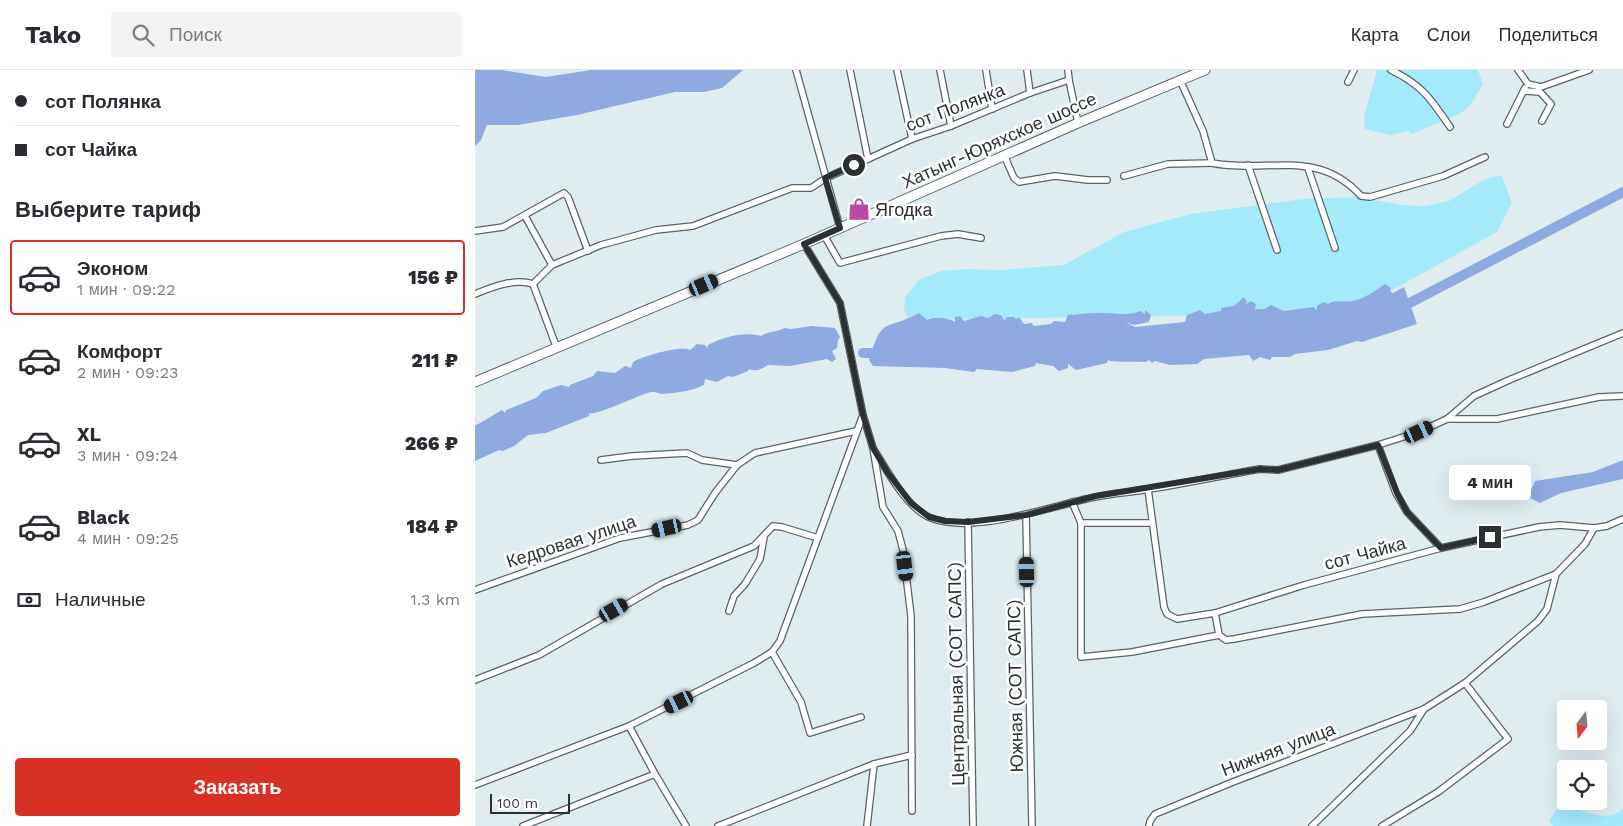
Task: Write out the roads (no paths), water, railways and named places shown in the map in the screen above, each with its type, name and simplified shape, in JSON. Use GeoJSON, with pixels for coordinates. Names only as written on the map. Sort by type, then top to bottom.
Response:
{"type":"FeatureCollection","features":[{"type":"Feature","properties":{"kind":"main road","name":"Хатынг-Юряхское шоссе"},"geometry":{"type":"LineString","coordinates":[[475,382],[556,346],[804,244],[1004,155],[1205,70]]}},
{"type":"Feature","properties":{"kind":"street"},"geometry":{"type":"LineString","coordinates":[[796,70],[840,228]]}},
{"type":"Feature","properties":{"kind":"street"},"geometry":{"type":"LineString","coordinates":[[851,70],[868,159]]}},
{"type":"Feature","properties":{"kind":"street"},"geometry":{"type":"LineString","coordinates":[[897,70],[912,139]]}},
{"type":"Feature","properties":{"kind":"street"},"geometry":{"type":"LineString","coordinates":[[940,70],[951,126]]}},
{"type":"Feature","properties":{"kind":"street"},"geometry":{"type":"LineString","coordinates":[[985,70],[992,109]]}},
{"type":"Feature","properties":{"kind":"street"},"geometry":{"type":"LineString","coordinates":[[1027,70],[1030,93]]}},
{"type":"Feature","properties":{"kind":"street"},"geometry":{"type":"LineString","coordinates":[[1067,70],[1078,123]]}},
{"type":"Feature","properties":{"kind":"street"},"geometry":{"type":"LineString","coordinates":[[1348,82],[1354,70]]}},
{"type":"Feature","properties":{"kind":"street"},"geometry":{"type":"LineString","coordinates":[[1391,70],[1412,80],[1432,100],[1450,127]]}},
{"type":"Feature","properties":{"kind":"street"},"geometry":{"type":"LineString","coordinates":[[1518,70],[1528,84],[1541,87],[1589,70]]}},
{"type":"Feature","properties":{"kind":"street","name":"сот Полянка"},"geometry":{"type":"LineString","coordinates":[[552,265],[588,251],[656,230],[693,226],[792,188],[811,188],[825,178],[912,139],[951,126],[1030,93],[1069,80]]}},
{"type":"Feature","properties":{"kind":"street"},"geometry":{"type":"LineString","coordinates":[[1180,80],[1203,131],[1212,163]]}},
{"type":"Feature","properties":{"kind":"street"},"geometry":{"type":"LineString","coordinates":[[1507,124],[1528,84]]}},
{"type":"Feature","properties":{"kind":"street"},"geometry":{"type":"LineString","coordinates":[[1524,91],[1540,92],[1551,104],[1542,121]]}},
{"type":"Feature","properties":{"kind":"street"},"geometry":{"type":"LineString","coordinates":[[1004,155],[1014,178],[1019,182],[1055,176],[1107,180]]}},
{"type":"Feature","properties":{"kind":"street"},"geometry":{"type":"LineString","coordinates":[[1124,176],[1168,164],[1273,164],[1329,170],[1352,186],[1361,196],[1369,197],[1443,176],[1485,157]]}},
{"type":"Feature","properties":{"kind":"street"},"geometry":{"type":"LineString","coordinates":[[1248,165],[1277,250]]}},
{"type":"Feature","properties":{"kind":"street"},"geometry":{"type":"LineString","coordinates":[[1308,168],[1335,248]]}},
{"type":"Feature","properties":{"kind":"street"},"geometry":{"type":"LineString","coordinates":[[475,231],[503,227],[564,193],[569,198],[588,251]]}},
{"type":"Feature","properties":{"kind":"street"},"geometry":{"type":"LineString","coordinates":[[525,216],[552,265],[533,284]]}},
{"type":"Feature","properties":{"kind":"street"},"geometry":{"type":"LineString","coordinates":[[824,235],[836,260],[844,263],[941,236],[958,234],[981,238]]}},
{"type":"Feature","properties":{"kind":"street"},"geometry":{"type":"LineString","coordinates":[[804,244],[840,303],[863,415],[873,448],[880,498],[887,515],[898,531],[906,569],[911,616],[912,811]]}},
{"type":"Feature","properties":{"kind":"street"},"geometry":{"type":"LineString","coordinates":[[475,294],[504,284],[527,282],[533,284]]}},
{"type":"Feature","properties":{"kind":"street"},"geometry":{"type":"LineString","coordinates":[[533,284],[556,346]]}},
{"type":"Feature","properties":{"kind":"street"},"geometry":{"type":"LineString","coordinates":[[873,448],[888,473],[911,503],[929,517],[945,521],[968,522],[1026,515],[1072,502],[1260,469],[1278,470],[1378,445],[1419,432],[1447,419],[1474,396],[1623,333]]}},
{"type":"Feature","properties":{"kind":"street"},"geometry":{"type":"LineString","coordinates":[[1447,419],[1497,420],[1599,397],[1623,396]]}},
{"type":"Feature","properties":{"kind":"street"},"geometry":{"type":"LineString","coordinates":[[475,785],[629,726],[729,677],[772,652],[785,630],[863,415]]}},
{"type":"Feature","properties":{"kind":"street"},"geometry":{"type":"LineString","coordinates":[[601,460],[632,456],[687,454],[702,460],[737,465],[755,453],[856,431]]}},
{"type":"Feature","properties":{"kind":"street"},"geometry":{"type":"LineString","coordinates":[[1378,445],[1397,493],[1407,512],[1441,548]]}},
{"type":"Feature","properties":{"kind":"street","name":"Кедровая улица"},"geometry":{"type":"LineString","coordinates":[[475,590],[620,538],[688,525],[698,520],[715,493],[737,465]]}},
{"type":"Feature","properties":{"kind":"street"},"geometry":{"type":"LineString","coordinates":[[1081,523],[1152,523],[1147,489]]}},
{"type":"Feature","properties":{"kind":"street"},"geometry":{"type":"LineString","coordinates":[[1072,502],[1081,523],[1083,572],[1081,657],[1133,652],[1219,635]]}},
{"type":"Feature","properties":{"kind":"street","name":"Южная (СОТ САПС)"},"geometry":{"type":"LineString","coordinates":[[1026,515],[1032,826]]}},
{"type":"Feature","properties":{"kind":"street"},"geometry":{"type":"LineString","coordinates":[[1215,613],[1219,635],[1226,640],[1362,614],[1460,609],[1484,602],[1556,574],[1585,544],[1594,528],[1607,526],[1623,519]]}},
{"type":"Feature","properties":{"kind":"street","name":"Центральная (СОТ САПС)"},"geometry":{"type":"LineString","coordinates":[[968,522],[973,826]]}},
{"type":"Feature","properties":{"kind":"street","name":"сот Чайка"},"geometry":{"type":"LineString","coordinates":[[1152,523],[1164,608],[1171,618],[1177,619],[1215,613],[1304,585],[1441,548],[1539,527],[1560,525],[1594,528]]}},
{"type":"Feature","properties":{"kind":"street"},"geometry":{"type":"LineString","coordinates":[[729,611],[734,596],[745,584],[760,559],[764,537],[768,529],[778,526],[818,538]]}},
{"type":"Feature","properties":{"kind":"street"},"geometry":{"type":"LineString","coordinates":[[475,680],[539,655],[663,584],[745,551],[764,537]]}},
{"type":"Feature","properties":{"kind":"street"},"geometry":{"type":"LineString","coordinates":[[1312,826],[1410,731],[1424,709],[1465,683],[1538,621],[1547,609],[1556,574]]}},
{"type":"Feature","properties":{"kind":"street"},"geometry":{"type":"LineString","coordinates":[[772,652],[801,702],[810,734],[861,717]]}},
{"type":"Feature","properties":{"kind":"street"},"geometry":{"type":"LineString","coordinates":[[1382,826],[1438,792],[1507,739],[1465,683]]}},
{"type":"Feature","properties":{"kind":"street","name":"Нижняя улица"},"geometry":{"type":"LineString","coordinates":[[1149,826],[1155,814],[1424,709]]}},
{"type":"Feature","properties":{"kind":"street"},"geometry":{"type":"LineString","coordinates":[[629,726],[686,826]]}},
{"type":"Feature","properties":{"kind":"street"},"geometry":{"type":"LineString","coordinates":[[718,826],[874,764],[912,755]]}},
{"type":"Feature","properties":{"kind":"street"},"geometry":{"type":"LineString","coordinates":[[867,826],[874,764]]}},
{"type":"Feature","properties":{"kind":"street"},"geometry":{"type":"LineString","coordinates":[[523,826],[655,774]]}},
{"type":"Feature","properties":{"kind":"waterway"},"geometry":{"type":"LineString","coordinates":[[1400,308],[1623,192]]}},
{"type":"Feature","properties":{"kind":"waterway"},"geometry":{"type":"LineString","coordinates":[[863,353],[883,353]]}},
{"type":"Feature","properties":{"kind":"place","name":"Ягодка"},"geometry":{"type":"Point","coordinates":[859,209]}}]}
